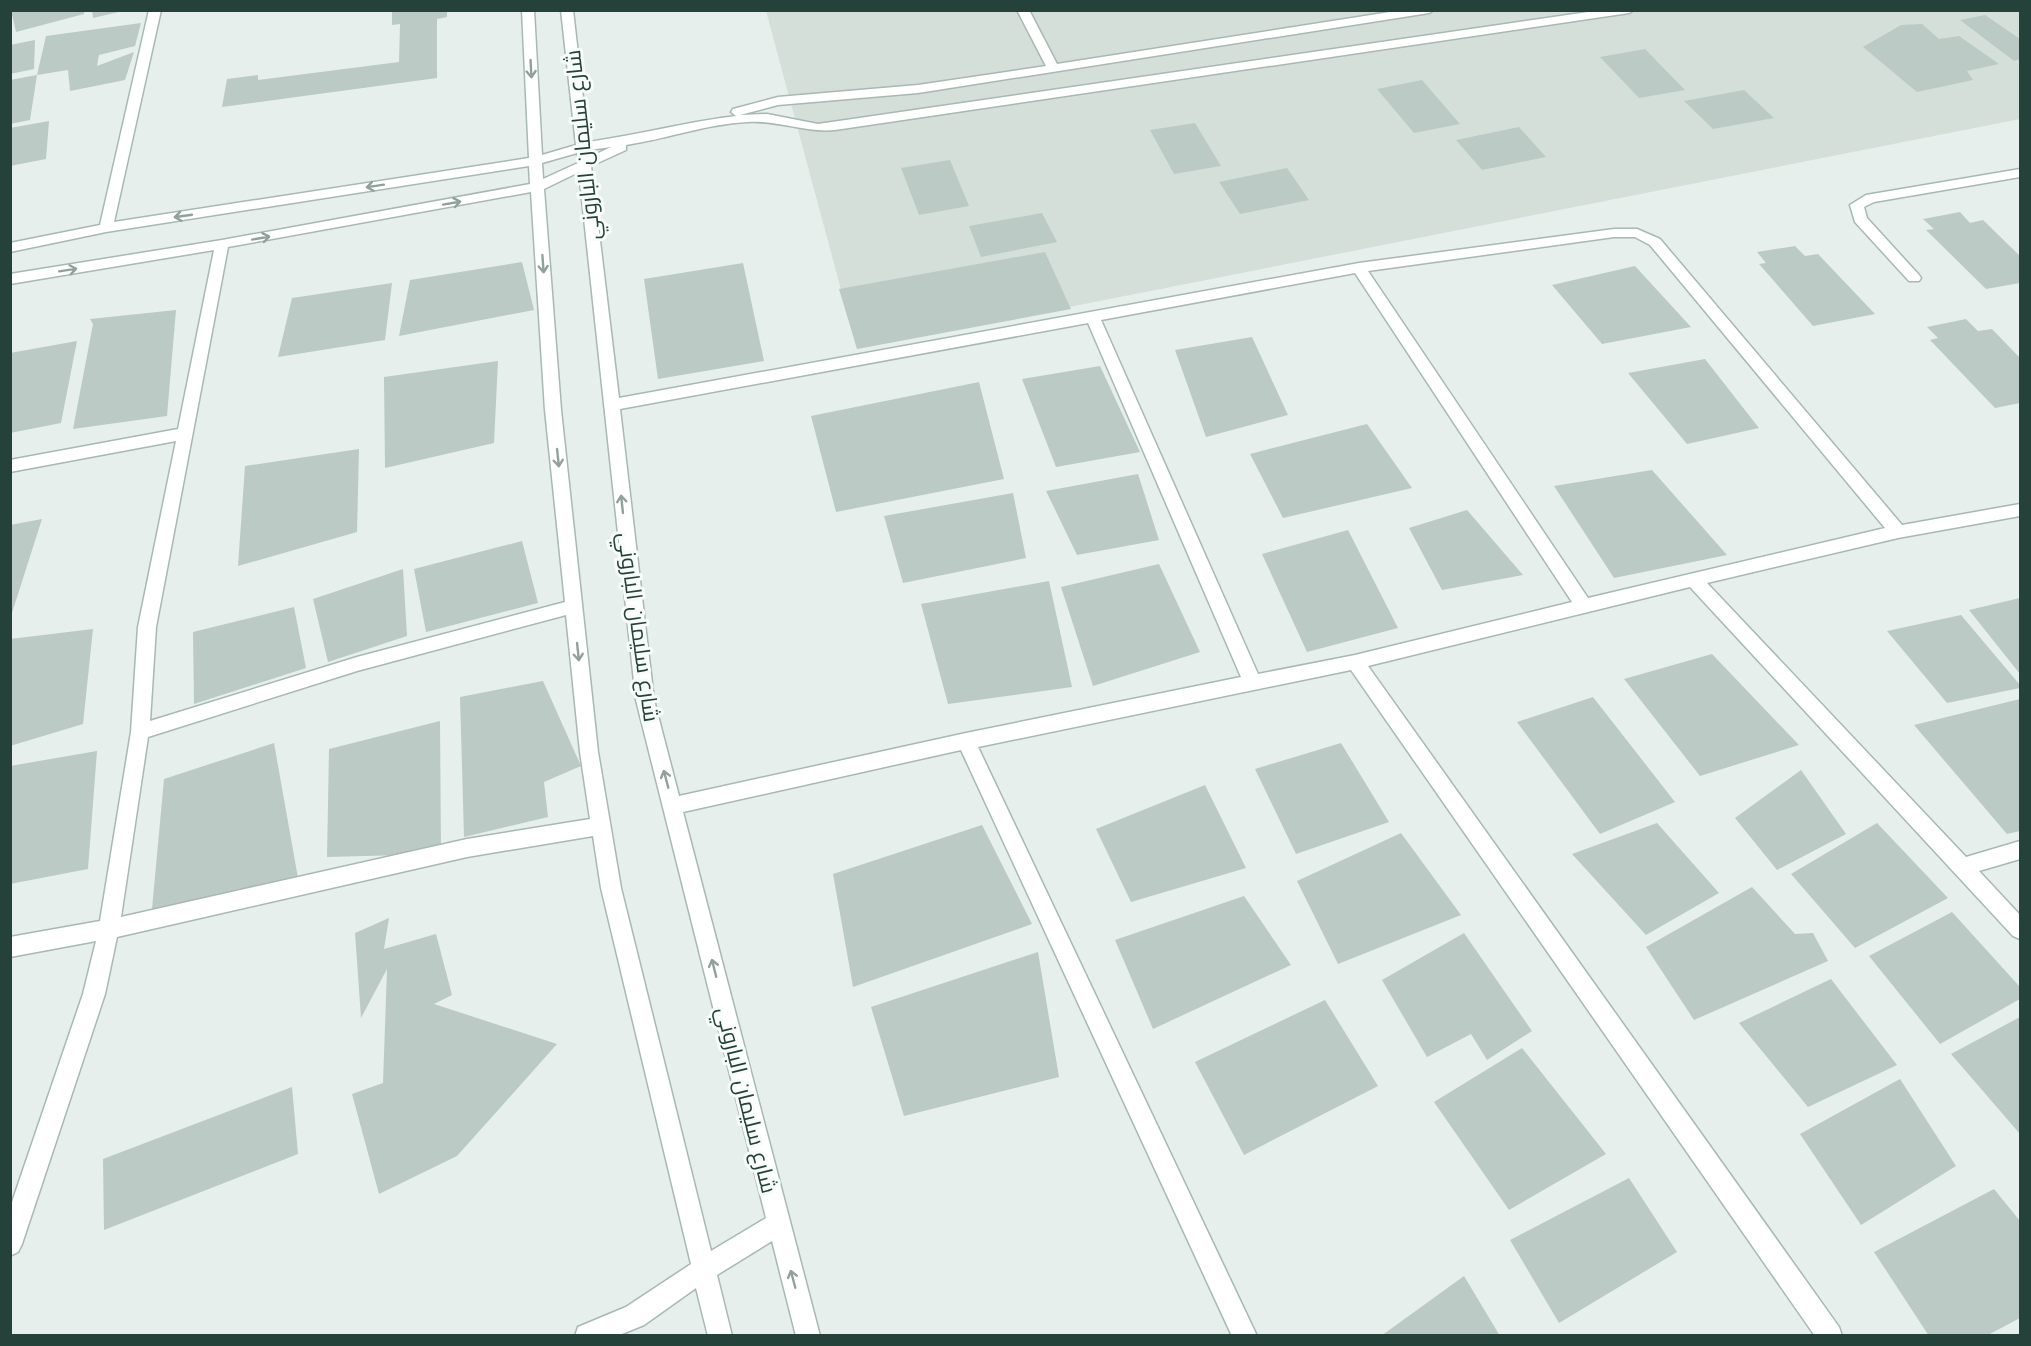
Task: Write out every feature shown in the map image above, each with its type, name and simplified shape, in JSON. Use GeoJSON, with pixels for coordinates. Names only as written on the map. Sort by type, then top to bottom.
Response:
{"type":"FeatureCollection","features":[{"type":"Feature","properties":{"kind":"street"},"geometry":{"type":"LineString","coordinates":[[106,228],[155,10]]}},
{"type":"Feature","properties":{"kind":"street","name":"شارع سليمان الباروني"},"geometry":{"type":"LineString","coordinates":[[528,10],[537,187],[554,410],[600,826],[611,888],[720,1335]]}},
{"type":"Feature","properties":{"kind":"street","name":"شارع سليمان الباروني"},"geometry":{"type":"LineString","coordinates":[[567,10],[645,700],[808,1335]]}},
{"type":"Feature","properties":{"kind":"street"},"geometry":{"type":"LineString","coordinates":[[1023,10],[1053,68]]}},
{"type":"Feature","properties":{"kind":"street"},"geometry":{"type":"LineString","coordinates":[[10,248],[106,228],[536,161],[584,156],[639,139],[707,123],[778,101],[918,89],[1429,10]]}},
{"type":"Feature","properties":{"kind":"street"},"geometry":{"type":"LineString","coordinates":[[707,123],[767,118],[818,128],[835,126],[1629,10]]}},
{"type":"Feature","properties":{"kind":"street"},"geometry":{"type":"LineString","coordinates":[[10,279],[222,244],[537,187],[584,156]]}},
{"type":"Feature","properties":{"kind":"street"},"geometry":{"type":"LineString","coordinates":[[1914,278],[1860,219],[1857,206],[1871,198],[2020,173]]}},
{"type":"Feature","properties":{"kind":"street"},"geometry":{"type":"LineString","coordinates":[[611,405],[1092,315],[1359,268],[1604,234],[1637,233],[1655,243],[1898,532]]}},
{"type":"Feature","properties":{"kind":"street"},"geometry":{"type":"LineString","coordinates":[[10,1244],[94,994],[109,929],[140,732],[147,627],[222,244]]}},
{"type":"Feature","properties":{"kind":"street"},"geometry":{"type":"LineString","coordinates":[[1359,268],[1584,606]]}},
{"type":"Feature","properties":{"kind":"street"},"geometry":{"type":"LineString","coordinates":[[1092,315],[1252,682]]}},
{"type":"Feature","properties":{"kind":"street"},"geometry":{"type":"LineString","coordinates":[[10,466],[185,433]]}},
{"type":"Feature","properties":{"kind":"street"},"geometry":{"type":"LineString","coordinates":[[673,806],[966,741],[1354,662],[1693,579],[1898,532],[2020,510]]}},
{"type":"Feature","properties":{"kind":"street"},"geometry":{"type":"LineString","coordinates":[[1693,579],[2020,929]]}},
{"type":"Feature","properties":{"kind":"street"},"geometry":{"type":"LineString","coordinates":[[140,732],[357,664],[574,606]]}},
{"type":"Feature","properties":{"kind":"street"},"geometry":{"type":"LineString","coordinates":[[1354,662],[1830,1335]]}},
{"type":"Feature","properties":{"kind":"street"},"geometry":{"type":"LineString","coordinates":[[966,741],[1245,1335]]}},
{"type":"Feature","properties":{"kind":"street"},"geometry":{"type":"LineString","coordinates":[[10,947],[109,929],[467,848],[600,826]]}},
{"type":"Feature","properties":{"kind":"street"},"geometry":{"type":"LineString","coordinates":[[1963,867],[2020,850]]}},
{"type":"Feature","properties":{"kind":"street"},"geometry":{"type":"LineString","coordinates":[[587,1335],[635,1317],[704,1269],[779,1224]]}},
{"type":"Feature","properties":{"kind":"shaded area"},"geometry":{"type":"Polygon","coordinates":[[[766,11],[2020,11],[2020,119],[857,349],[766,11]]]}},
{"type":"Feature","properties":{"kind":"building"},"geometry":{"type":"Polygon","coordinates":[[[11,10],[84,10],[84,14],[16,32],[11,10]]]}},
{"type":"Feature","properties":{"kind":"building"},"geometry":{"type":"Polygon","coordinates":[[[92,10],[123,10],[123,11],[93,18],[92,10]]]}},
{"type":"Feature","properties":{"kind":"building"},"geometry":{"type":"Polygon","coordinates":[[[392,10],[447,10],[447,17],[437,19],[437,78],[222,107],[227,79],[258,75],[258,80],[399,62],[400,24],[392,25],[392,10]]]}},
{"type":"Feature","properties":{"kind":"building"},"geometry":{"type":"Polygon","coordinates":[[[1985,15],[2020,39],[2020,59],[2014,61],[1960,20],[1985,15]]]}},
{"type":"Feature","properties":{"kind":"building"},"geometry":{"type":"Polygon","coordinates":[[[141,23],[135,46],[99,55],[97,66],[134,52],[125,80],[70,91],[68,70],[37,75],[46,36],[141,23]]]}},
{"type":"Feature","properties":{"kind":"building"},"geometry":{"type":"Polygon","coordinates":[[[1922,24],[1939,39],[1959,36],[1999,64],[1967,71],[1973,80],[1917,92],[1863,47],[1901,25],[1922,24]]]}},
{"type":"Feature","properties":{"kind":"building"},"geometry":{"type":"Polygon","coordinates":[[[35,40],[34,69],[10,74],[10,45],[35,40]]]}},
{"type":"Feature","properties":{"kind":"building"},"geometry":{"type":"Polygon","coordinates":[[[1645,49],[1685,90],[1639,98],[1600,57],[1645,49]]]}},
{"type":"Feature","properties":{"kind":"building"},"geometry":{"type":"Polygon","coordinates":[[[37,75],[30,120],[10,124],[10,80],[37,75]]]}},
{"type":"Feature","properties":{"kind":"building"},"geometry":{"type":"Polygon","coordinates":[[[1422,80],[1460,124],[1414,133],[1377,89],[1422,80]]]}},
{"type":"Feature","properties":{"kind":"building"},"geometry":{"type":"Polygon","coordinates":[[[1744,90],[1774,118],[1713,129],[1684,101],[1744,90]]]}},
{"type":"Feature","properties":{"kind":"building"},"geometry":{"type":"Polygon","coordinates":[[[49,121],[46,159],[10,166],[10,128],[49,121]]]}},
{"type":"Feature","properties":{"kind":"building"},"geometry":{"type":"Polygon","coordinates":[[[1195,123],[1221,166],[1174,174],[1150,130],[1195,123]]]}},
{"type":"Feature","properties":{"kind":"building"},"geometry":{"type":"Polygon","coordinates":[[[1519,127],[1546,157],[1482,170],[1456,140],[1519,127]]]}},
{"type":"Feature","properties":{"kind":"building"},"geometry":{"type":"Polygon","coordinates":[[[950,160],[969,206],[919,215],[901,168],[950,160]]]}},
{"type":"Feature","properties":{"kind":"building"},"geometry":{"type":"Polygon","coordinates":[[[1287,168],[1309,200],[1240,214],[1219,182],[1287,168]]]}},
{"type":"Feature","properties":{"kind":"building"},"geometry":{"type":"Polygon","coordinates":[[[1960,212],[1970,223],[1983,220],[2020,256],[2020,283],[1986,289],[1926,230],[1934,229],[1923,219],[1960,212]]]}},
{"type":"Feature","properties":{"kind":"building"},"geometry":{"type":"Polygon","coordinates":[[[1042,213],[1057,242],[981,257],[969,226],[1042,213]]]}},
{"type":"Feature","properties":{"kind":"building"},"geometry":{"type":"Polygon","coordinates":[[[1795,246],[1805,256],[1818,254],[1875,314],[1813,326],[1759,264],[1766,263],[1757,252],[1795,246]]]}},
{"type":"Feature","properties":{"kind":"building"},"geometry":{"type":"Polygon","coordinates":[[[1045,252],[1071,309],[857,349],[839,289],[1045,252]]]}},
{"type":"Feature","properties":{"kind":"building"},"geometry":{"type":"Polygon","coordinates":[[[522,262],[534,310],[399,336],[410,280],[522,262]]]}},
{"type":"Feature","properties":{"kind":"building"},"geometry":{"type":"Polygon","coordinates":[[[743,263],[764,361],[658,379],[644,279],[743,263]]]}},
{"type":"Feature","properties":{"kind":"building"},"geometry":{"type":"Polygon","coordinates":[[[1635,266],[1691,327],[1602,344],[1552,285],[1635,266]]]}},
{"type":"Feature","properties":{"kind":"building"},"geometry":{"type":"Polygon","coordinates":[[[392,283],[385,340],[278,357],[292,298],[392,283]]]}},
{"type":"Feature","properties":{"kind":"building"},"geometry":{"type":"Polygon","coordinates":[[[176,310],[167,416],[73,429],[93,324],[90,319],[176,310]]]}},
{"type":"Feature","properties":{"kind":"building"},"geometry":{"type":"Polygon","coordinates":[[[1966,319],[1978,331],[1992,329],[2020,358],[2020,403],[1995,408],[1930,340],[1938,338],[1927,327],[1966,319]]]}},
{"type":"Feature","properties":{"kind":"building"},"geometry":{"type":"Polygon","coordinates":[[[1252,337],[1288,415],[1206,437],[1175,350],[1252,337]]]}},
{"type":"Feature","properties":{"kind":"building"},"geometry":{"type":"Polygon","coordinates":[[[77,341],[61,423],[10,433],[10,353],[77,341]]]}},
{"type":"Feature","properties":{"kind":"building"},"geometry":{"type":"Polygon","coordinates":[[[1705,359],[1759,428],[1687,444],[1628,373],[1705,359]]]}},
{"type":"Feature","properties":{"kind":"building"},"geometry":{"type":"Polygon","coordinates":[[[498,361],[494,443],[385,468],[384,377],[498,361]]]}},
{"type":"Feature","properties":{"kind":"building"},"geometry":{"type":"Polygon","coordinates":[[[1100,366],[1140,452],[1056,467],[1022,379],[1100,366]]]}},
{"type":"Feature","properties":{"kind":"building"},"geometry":{"type":"Polygon","coordinates":[[[979,382],[1004,479],[836,512],[811,416],[979,382]]]}},
{"type":"Feature","properties":{"kind":"building"},"geometry":{"type":"Polygon","coordinates":[[[1367,424],[1412,488],[1283,518],[1250,454],[1367,424]]]}},
{"type":"Feature","properties":{"kind":"building"},"geometry":{"type":"Polygon","coordinates":[[[359,449],[357,532],[238,566],[245,466],[359,449]]]}},
{"type":"Feature","properties":{"kind":"building"},"geometry":{"type":"Polygon","coordinates":[[[1652,470],[1727,555],[1614,578],[1554,486],[1652,470]]]}},
{"type":"Feature","properties":{"kind":"building"},"geometry":{"type":"Polygon","coordinates":[[[1138,474],[1159,540],[1077,555],[1046,491],[1138,474]]]}},
{"type":"Feature","properties":{"kind":"building"},"geometry":{"type":"Polygon","coordinates":[[[1013,493],[1026,558],[903,583],[884,516],[1013,493]]]}},
{"type":"Feature","properties":{"kind":"building"},"geometry":{"type":"Polygon","coordinates":[[[1467,510],[1523,575],[1442,590],[1409,528],[1467,510]]]}},
{"type":"Feature","properties":{"kind":"building"},"geometry":{"type":"Polygon","coordinates":[[[42,519],[11,616],[10,616],[10,525],[42,519]]]}},
{"type":"Feature","properties":{"kind":"building"},"geometry":{"type":"Polygon","coordinates":[[[1348,530],[1398,628],[1307,652],[1262,554],[1348,530]]]}},
{"type":"Feature","properties":{"kind":"building"},"geometry":{"type":"Polygon","coordinates":[[[522,541],[538,603],[426,632],[414,569],[522,541]]]}},
{"type":"Feature","properties":{"kind":"building"},"geometry":{"type":"Polygon","coordinates":[[[1159,564],[1200,652],[1093,686],[1061,587],[1159,564]]]}},
{"type":"Feature","properties":{"kind":"building"},"geometry":{"type":"Polygon","coordinates":[[[403,569],[407,636],[328,662],[313,599],[403,569]]]}},
{"type":"Feature","properties":{"kind":"building"},"geometry":{"type":"Polygon","coordinates":[[[1049,581],[1072,687],[948,704],[921,604],[1049,581]]]}},
{"type":"Feature","properties":{"kind":"building"},"geometry":{"type":"Polygon","coordinates":[[[2020,598],[2020,674],[1969,610],[2020,598]]]}},
{"type":"Feature","properties":{"kind":"building"},"geometry":{"type":"Polygon","coordinates":[[[294,607],[306,668],[194,704],[193,632],[294,607]]]}},
{"type":"Feature","properties":{"kind":"building"},"geometry":{"type":"Polygon","coordinates":[[[1961,615],[2020,685],[2020,688],[1947,703],[1887,631],[1961,615]]]}},
{"type":"Feature","properties":{"kind":"building"},"geometry":{"type":"Polygon","coordinates":[[[93,629],[83,724],[10,746],[10,639],[93,629]]]}},
{"type":"Feature","properties":{"kind":"building"},"geometry":{"type":"Polygon","coordinates":[[[1712,654],[1799,745],[1700,776],[1624,679],[1712,654]]]}},
{"type":"Feature","properties":{"kind":"building"},"geometry":{"type":"Polygon","coordinates":[[[543,681],[581,766],[544,782],[548,817],[464,837],[460,697],[543,681]]]}},
{"type":"Feature","properties":{"kind":"building"},"geometry":{"type":"Polygon","coordinates":[[[1593,697],[1675,802],[1600,834],[1517,722],[1593,697]]]}},
{"type":"Feature","properties":{"kind":"building"},"geometry":{"type":"Polygon","coordinates":[[[2020,699],[2020,831],[2007,834],[1914,725],[2020,699]]]}},
{"type":"Feature","properties":{"kind":"building"},"geometry":{"type":"Polygon","coordinates":[[[440,721],[441,854],[327,857],[329,749],[440,721]]]}},
{"type":"Feature","properties":{"kind":"building"},"geometry":{"type":"Polygon","coordinates":[[[274,743],[298,878],[152,909],[164,779],[274,743]]]}},
{"type":"Feature","properties":{"kind":"building"},"geometry":{"type":"Polygon","coordinates":[[[1341,743],[1389,822],[1296,854],[1255,769],[1341,743]]]}},
{"type":"Feature","properties":{"kind":"building"},"geometry":{"type":"Polygon","coordinates":[[[97,751],[88,869],[10,884],[10,766],[97,751]]]}},
{"type":"Feature","properties":{"kind":"building"},"geometry":{"type":"Polygon","coordinates":[[[1801,770],[1846,834],[1777,870],[1735,818],[1801,770]]]}},
{"type":"Feature","properties":{"kind":"building"},"geometry":{"type":"Polygon","coordinates":[[[1205,785],[1246,868],[1131,902],[1096,829],[1205,785]]]}},
{"type":"Feature","properties":{"kind":"building"},"geometry":{"type":"Polygon","coordinates":[[[1657,823],[1719,893],[1646,935],[1572,854],[1657,823]]]}},
{"type":"Feature","properties":{"kind":"building"},"geometry":{"type":"Polygon","coordinates":[[[1877,823],[1948,898],[1855,948],[1791,874],[1877,823]]]}},
{"type":"Feature","properties":{"kind":"building"},"geometry":{"type":"Polygon","coordinates":[[[982,825],[1032,924],[853,987],[833,874],[982,825]]]}},
{"type":"Feature","properties":{"kind":"building"},"geometry":{"type":"Polygon","coordinates":[[[1401,833],[1461,915],[1338,964],[1297,881],[1401,833]]]}},
{"type":"Feature","properties":{"kind":"building"},"geometry":{"type":"Polygon","coordinates":[[[1752,887],[1795,934],[1813,933],[1828,961],[1694,1020],[1646,947],[1752,887]]]}},
{"type":"Feature","properties":{"kind":"building"},"geometry":{"type":"Polygon","coordinates":[[[1244,896],[1291,965],[1153,1029],[1115,940],[1244,896]]]}},
{"type":"Feature","properties":{"kind":"building"},"geometry":{"type":"Polygon","coordinates":[[[1952,912],[2020,987],[2020,999],[1940,1044],[1869,956],[1952,912]]]}},
{"type":"Feature","properties":{"kind":"building"},"geometry":{"type":"Polygon","coordinates":[[[389,918],[384,949],[436,934],[452,995],[434,1004],[557,1044],[457,1156],[379,1194],[352,1094],[383,1083],[387,969],[361,1018],[355,933],[389,918]]]}},
{"type":"Feature","properties":{"kind":"building"},"geometry":{"type":"Polygon","coordinates":[[[1464,933],[1532,1031],[1487,1060],[1471,1034],[1427,1057],[1382,980],[1464,933]]]}},
{"type":"Feature","properties":{"kind":"building"},"geometry":{"type":"Polygon","coordinates":[[[1038,952],[1059,1077],[904,1116],[871,1007],[1038,952]]]}},
{"type":"Feature","properties":{"kind":"building"},"geometry":{"type":"Polygon","coordinates":[[[1831,979],[1897,1065],[1808,1107],[1739,1023],[1831,979]]]}},
{"type":"Feature","properties":{"kind":"building"},"geometry":{"type":"Polygon","coordinates":[[[1325,1000],[1378,1086],[1244,1155],[1195,1062],[1325,1000]]]}},
{"type":"Feature","properties":{"kind":"building"},"geometry":{"type":"Polygon","coordinates":[[[2020,1017],[2020,1134],[1951,1054],[2020,1017]]]}},
{"type":"Feature","properties":{"kind":"building"},"geometry":{"type":"Polygon","coordinates":[[[1522,1048],[1606,1154],[1509,1210],[1434,1102],[1522,1048]]]}},
{"type":"Feature","properties":{"kind":"building"},"geometry":{"type":"Polygon","coordinates":[[[1900,1079],[1956,1166],[1861,1225],[1800,1134],[1900,1079]]]}},
{"type":"Feature","properties":{"kind":"building"},"geometry":{"type":"Polygon","coordinates":[[[292,1087],[298,1154],[104,1230],[103,1159],[292,1087]]]}},
{"type":"Feature","properties":{"kind":"building"},"geometry":{"type":"Polygon","coordinates":[[[1629,1178],[1677,1252],[1559,1323],[1510,1240],[1629,1178]]]}},
{"type":"Feature","properties":{"kind":"building"},"geometry":{"type":"Polygon","coordinates":[[[1994,1189],[2020,1221],[2020,1318],[1986,1336],[1929,1336],[1874,1252],[1994,1189]]]}},
{"type":"Feature","properties":{"kind":"building"},"geometry":{"type":"Polygon","coordinates":[[[1464,1276],[1500,1336],[1381,1336],[1464,1276]]]}}]}
